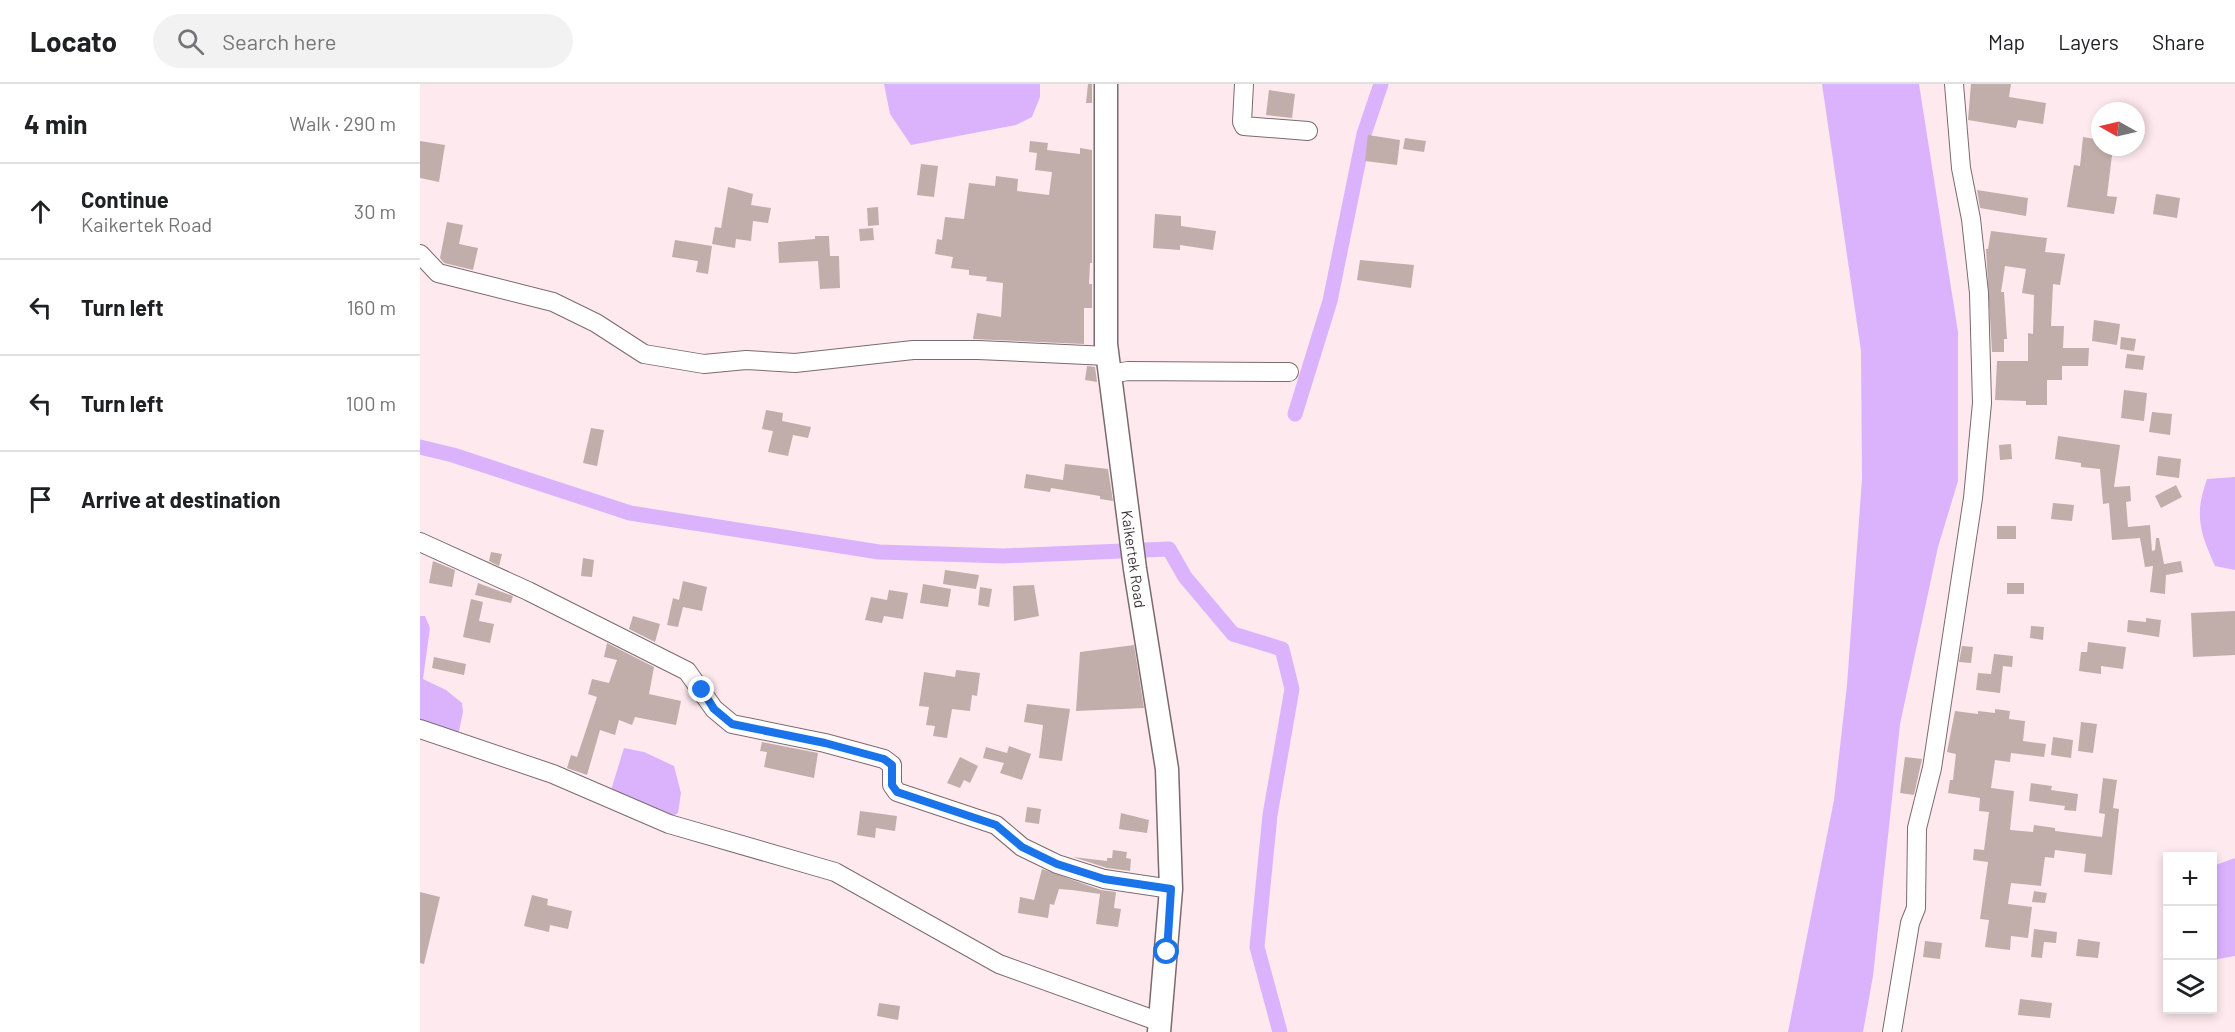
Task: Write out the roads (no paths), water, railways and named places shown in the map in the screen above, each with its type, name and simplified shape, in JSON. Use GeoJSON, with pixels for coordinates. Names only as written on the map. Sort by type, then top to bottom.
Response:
{"type":"FeatureCollection","features":[{"type":"Feature","properties":{"kind":"main road","name":"Kaikertek Road"},"geometry":{"type":"LineString","coordinates":[[1106,84],[1109,365],[1135,569],[1167,770],[1171,889],[1159,1027]]}},
{"type":"Feature","properties":{"kind":"street"},"geometry":{"type":"LineString","coordinates":[[1244,84],[1242,122],[1244,126],[1308,131]]}},
{"type":"Feature","properties":{"kind":"street"},"geometry":{"type":"LineString","coordinates":[[1892,1032],[1910,923],[1916,908],[1917,828],[1932,768],[1977,470],[1982,403],[1979,293],[1971,219],[1961,168],[1954,84]]}},
{"type":"Feature","properties":{"kind":"street"},"geometry":{"type":"LineString","coordinates":[[420,255],[438,273],[553,302],[596,323],[644,354],[704,364],[746,360],[795,363],[913,350],[978,350],[1109,365],[1128,371],[1288,372]]}},
{"type":"Feature","properties":{"kind":"street"},"geometry":{"type":"LineString","coordinates":[[420,542],[528,591],[687,671],[714,709],[732,724],[825,743],[884,759],[892,765],[892,785],[897,792],[996,825],[1022,847],[1057,864],[1104,879],[1171,889]]}},
{"type":"Feature","properties":{"kind":"street"},"geometry":{"type":"LineString","coordinates":[[420,729],[553,774],[669,824],[834,872],[999,964],[1159,1027]]}},
{"type":"Feature","properties":{"kind":"waterway"},"geometry":{"type":"LineString","coordinates":[[1295,414],[1330,301],[1364,134],[1381,84]]}},
{"type":"Feature","properties":{"kind":"waterway"},"geometry":{"type":"LineString","coordinates":[[420,447],[453,455],[630,513],[879,552],[1003,556],[1169,549],[1185,577],[1233,634],[1282,649],[1292,689],[1270,815],[1257,947],[1280,1032]]}}]}
